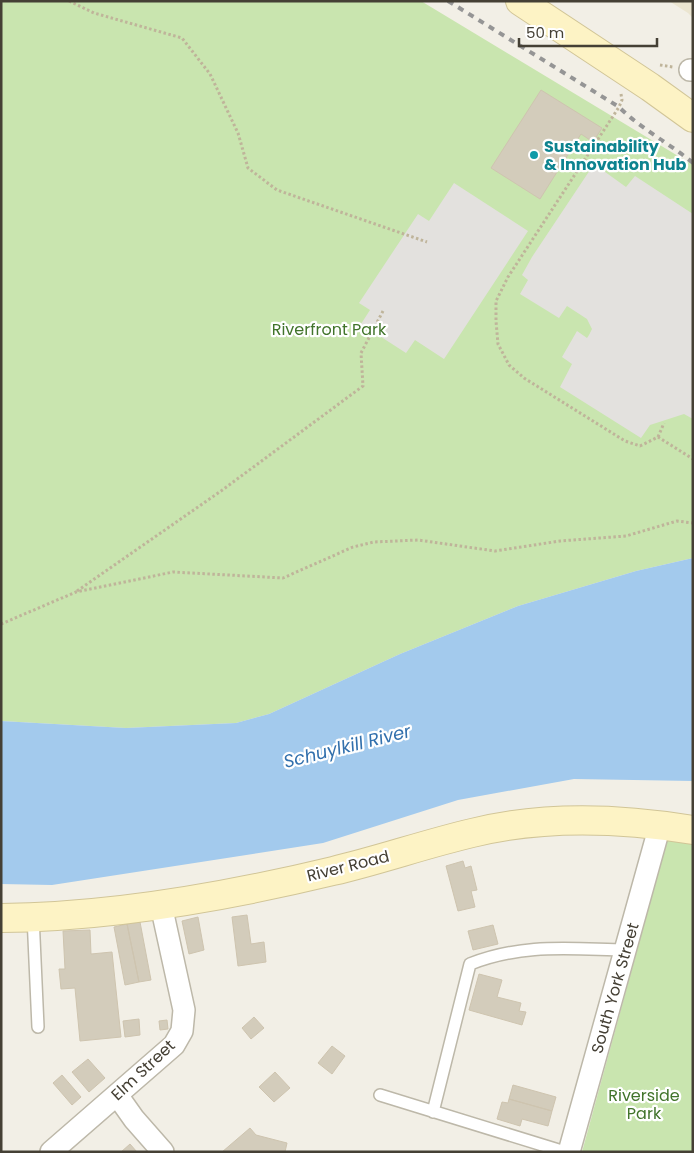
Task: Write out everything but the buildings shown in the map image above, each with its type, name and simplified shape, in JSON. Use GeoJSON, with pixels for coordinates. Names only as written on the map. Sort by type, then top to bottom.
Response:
{"type":"FeatureCollection","features":[{"type":"Feature","properties":{"kind":"street"},"geometry":{"type":"LineString","coordinates":[[520,1],[650,87],[693,118]]}},
{"type":"Feature","properties":{"kind":"street","name":"River Road"},"geometry":{"type":"LineString","coordinates":[[1,918],[161,905],[334,871],[472,833],[524,823],[597,820],[660,825],[693,830]]}},
{"type":"Feature","properties":{"kind":"street","name":"South York Street"},"geometry":{"type":"LineString","coordinates":[[569,1152],[660,825]]}},
{"type":"Feature","properties":{"kind":"street","name":"Elm Street"},"geometry":{"type":"LineString","coordinates":[[51,1152],[174,1045],[182,1031],[184,1010],[161,905]]}},
{"type":"Feature","properties":{"kind":"street"},"geometry":{"type":"LineString","coordinates":[[117,1095],[163,1152]]}},
{"type":"Feature","properties":{"kind":"lane"},"geometry":{"type":"LineString","coordinates":[[33,916],[38,1027]]}},
{"type":"Feature","properties":{"kind":"lane"},"geometry":{"type":"LineString","coordinates":[[433,1112],[470,964],[496,954],[537,948],[626,950]]}},
{"type":"Feature","properties":{"kind":"lane"},"geometry":{"type":"LineString","coordinates":[[380,1095],[565,1152]]}},
{"type":"Feature","properties":{"kind":"path"},"geometry":{"type":"LineString","coordinates":[[69,1],[94,13],[182,38],[210,74],[238,133],[248,168],[276,190],[427,242]]}},
{"type":"Feature","properties":{"kind":"path"},"geometry":{"type":"LineString","coordinates":[[655,65],[691,70]]}},
{"type":"Feature","properties":{"kind":"path"},"geometry":{"type":"LineString","coordinates":[[620,90],[622,100],[619,107],[508,277],[496,301],[498,344],[509,365],[524,378],[625,441],[640,446],[658,437],[664,423]]}},
{"type":"Feature","properties":{"kind":"path"},"geometry":{"type":"LineString","coordinates":[[76,592],[221,490],[363,386],[361,353],[383,311]]}},
{"type":"Feature","properties":{"kind":"path"},"geometry":{"type":"LineString","coordinates":[[658,437],[693,459]]}},
{"type":"Feature","properties":{"kind":"path"},"geometry":{"type":"LineString","coordinates":[[1,624],[76,592],[173,572],[283,578],[353,547],[374,542],[418,540],[495,551],[560,541],[626,536],[677,521],[693,523]]}},
{"type":"Feature","properties":{"kind":"shaded area"},"geometry":{"type":"Polygon","coordinates":[[[669,1],[693,1],[693,18],[688,13],[669,1]]]}},
{"type":"Feature","properties":{"kind":"shaded area"},"geometry":{"type":"Polygon","coordinates":[[[594,164],[626,187],[635,176],[693,214],[693,419],[684,414],[650,425],[641,438],[560,387],[572,364],[562,357],[577,331],[587,338],[589,335],[592,329],[587,319],[567,306],[559,318],[520,294],[528,280],[522,275],[532,257],[594,164]]]}},
{"type":"Feature","properties":{"kind":"shaded area"},"geometry":{"type":"Polygon","coordinates":[[[454,183],[528,231],[444,359],[415,340],[406,353],[361,324],[370,310],[359,303],[418,214],[429,221],[454,183]]]}},
{"type":"Feature","properties":{"kind":"green space","name":"Riverfront Park"},"geometry":{"type":"Polygon","coordinates":[[[1,1],[421,1],[693,165],[693,558],[636,571],[518,606],[400,654],[269,714],[236,723],[126,728],[1,721],[1,1]]]}},
{"type":"Feature","properties":{"kind":"green space","name":"Riverside Park"},"geometry":{"type":"Polygon","coordinates":[[[668,837],[693,843],[693,1152],[582,1152],[668,837]]]}},
{"type":"Feature","properties":{"kind":"water","name":"Schuylkill River"},"geometry":{"type":"Polygon","coordinates":[[[693,558],[693,781],[574,779],[458,800],[323,843],[52,885],[1,884],[1,721],[126,728],[236,723],[269,714],[400,654],[518,606],[636,571],[693,558]]]}},
{"type":"Feature","properties":{"kind":"railway"},"geometry":{"type":"LineString","coordinates":[[448,1],[619,107],[636,122],[693,163]]}},
{"type":"Feature","properties":{"kind":"place","name":"Sustainability & Innovation Hub"},"geometry":{"type":"Point","coordinates":[534,155]}}]}
